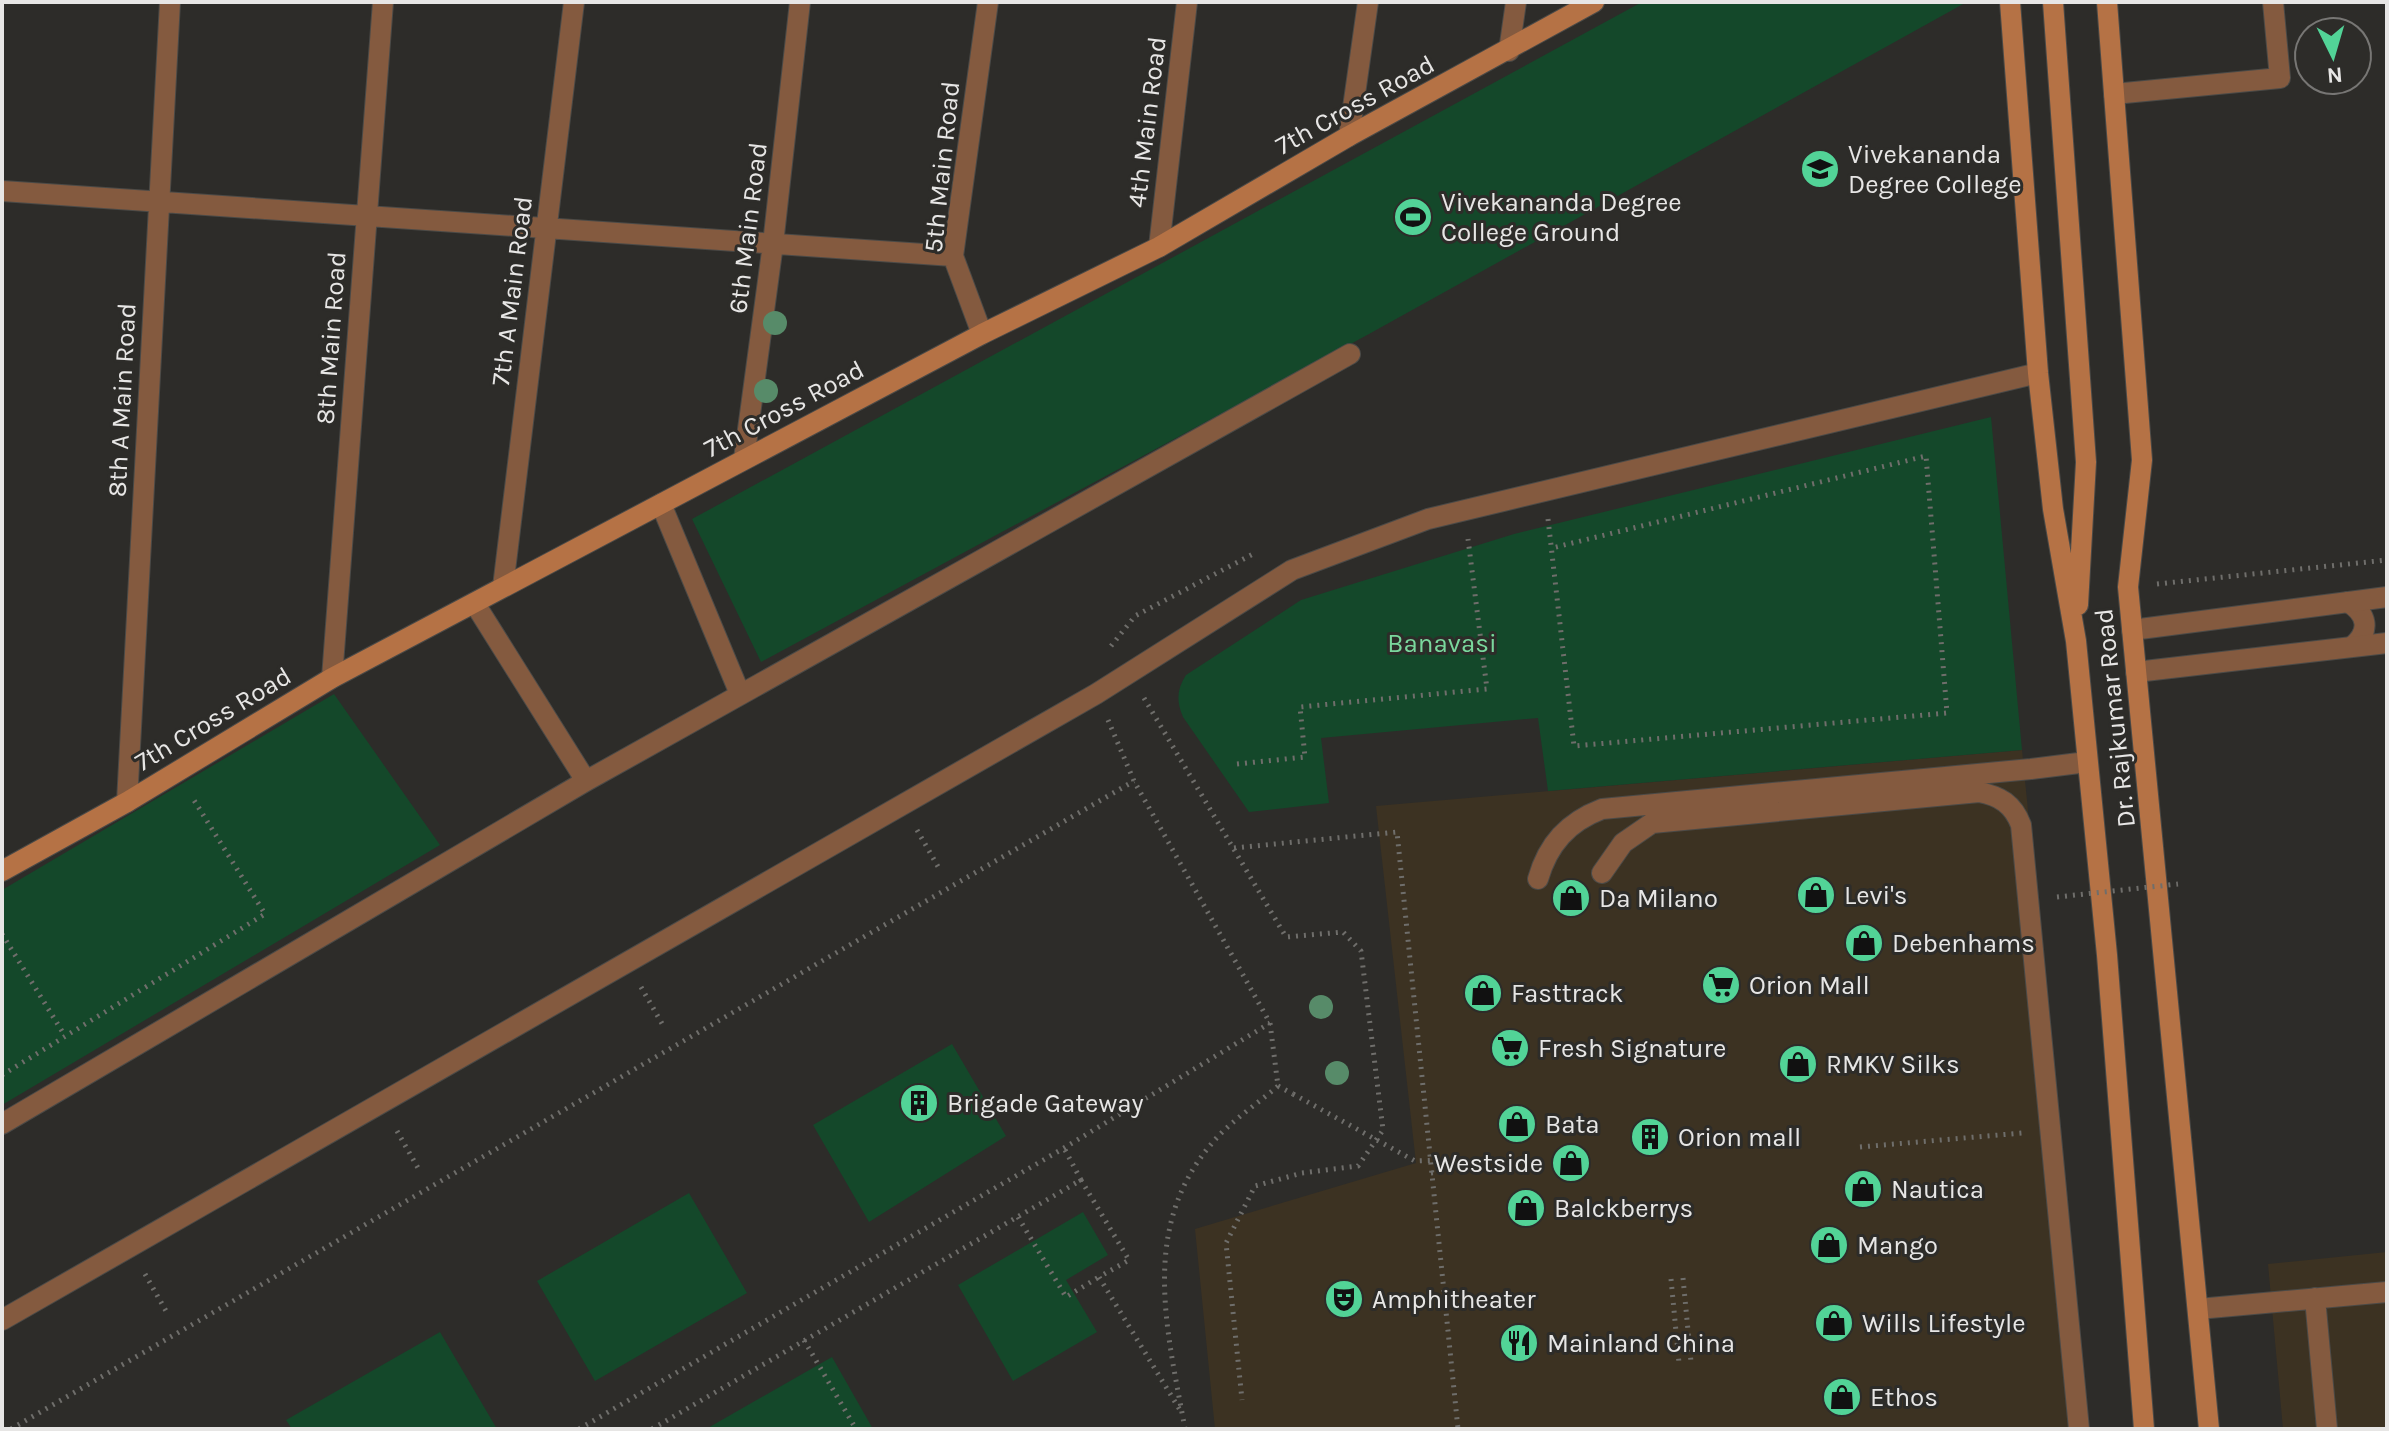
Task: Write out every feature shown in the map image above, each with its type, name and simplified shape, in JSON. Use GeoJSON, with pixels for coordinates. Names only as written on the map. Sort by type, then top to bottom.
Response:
{"type":"FeatureCollection","features":[{"type":"Feature","properties":{"kind":"main road","name":"7th Cross Road"},"geometry":{"type":"LineString","coordinates":[[2,871],[127,802],[332,678],[982,334],[1159,247],[1349,136],[1594,2]]}},
{"type":"Feature","properties":{"kind":"main road"},"geometry":{"type":"LineString","coordinates":[[2010,2],[2038,373],[2053,509],[2076,641]]}},
{"type":"Feature","properties":{"kind":"main road"},"geometry":{"type":"LineString","coordinates":[[2053,2],[2086,462],[2076,641]]}},
{"type":"Feature","properties":{"kind":"main road","name":"Dr. Rajkumar Road"},"geometry":{"type":"LineString","coordinates":[[2107,2],[2142,460],[2128,587],[2209,1429]]}},
{"type":"Feature","properties":{"kind":"main road","name":"Dr. Rajkumar Road"},"geometry":{"type":"LineString","coordinates":[[2076,641],[2107,955],[2144,1429]]}},
{"type":"Feature","properties":{"kind":"street","name":"8th A Main Road"},"geometry":{"type":"LineString","coordinates":[[127,802],[170,2]]}},
{"type":"Feature","properties":{"kind":"street","name":"8th Main Road"},"geometry":{"type":"LineString","coordinates":[[332,678],[383,2]]}},
{"type":"Feature","properties":{"kind":"street","name":"7th A Main Road"},"geometry":{"type":"LineString","coordinates":[[503,587],[574,2]]}},
{"type":"Feature","properties":{"kind":"street","name":"6th Main Road"},"geometry":{"type":"LineString","coordinates":[[744,459],[773,244],[800,2]]}},
{"type":"Feature","properties":{"kind":"street","name":"5th Main Road"},"geometry":{"type":"LineString","coordinates":[[982,334],[953,256],[988,2]]}},
{"type":"Feature","properties":{"kind":"street","name":"4th Main Road"},"geometry":{"type":"LineString","coordinates":[[1159,247],[1187,2]]}},
{"type":"Feature","properties":{"kind":"street"},"geometry":{"type":"LineString","coordinates":[[1349,136],[1368,2]]}},
{"type":"Feature","properties":{"kind":"street"},"geometry":{"type":"LineString","coordinates":[[1509,51],[1516,2]]}},
{"type":"Feature","properties":{"kind":"street"},"geometry":{"type":"LineString","coordinates":[[2114,94],[2280,78],[2273,2]]}},
{"type":"Feature","properties":{"kind":"street"},"geometry":{"type":"LineString","coordinates":[[2,191],[953,256]]}},
{"type":"Feature","properties":{"kind":"street"},"geometry":{"type":"LineString","coordinates":[[2,1124],[586,781],[1350,354]]}},
{"type":"Feature","properties":{"kind":"street"},"geometry":{"type":"LineString","coordinates":[[2,1320],[1129,674],[1292,570],[1428,519],[2038,373]]}},
{"type":"Feature","properties":{"kind":"street"},"geometry":{"type":"LineString","coordinates":[[661,504],[740,694]]}},
{"type":"Feature","properties":{"kind":"street"},"geometry":{"type":"LineString","coordinates":[[2132,630],[2387,597]]}},
{"type":"Feature","properties":{"kind":"street"},"geometry":{"type":"LineString","coordinates":[[2348,602],[2359,608],[2365,619],[2361,639],[2353,646]]}},
{"type":"Feature","properties":{"kind":"street"},"geometry":{"type":"LineString","coordinates":[[475,604],[586,781]]}},
{"type":"Feature","properties":{"kind":"street"},"geometry":{"type":"LineString","coordinates":[[2136,672],[2387,643]]}},
{"type":"Feature","properties":{"kind":"street"},"geometry":{"type":"LineString","coordinates":[[1538,879],[1550,848],[1560,835],[1573,824],[1602,809],[2087,762]]}},
{"type":"Feature","properties":{"kind":"street"},"geometry":{"type":"LineString","coordinates":[[1602,873],[1623,843],[1652,823],[1979,792],[1995,795],[2016,813],[2021,825],[2079,1429]]}},
{"type":"Feature","properties":{"kind":"street"},"geometry":{"type":"LineString","coordinates":[[2198,1309],[2387,1292]]}},
{"type":"Feature","properties":{"kind":"street"},"geometry":{"type":"LineString","coordinates":[[2315,1298],[2327,1429]]}},
{"type":"Feature","properties":{"kind":"path"},"geometry":{"type":"LineString","coordinates":[[1545,491],[1574,746],[1947,713],[1926,456],[1552,548]]}},
{"type":"Feature","properties":{"kind":"path"},"geometry":{"type":"LineString","coordinates":[[1237,764],[1305,757],[1300,707],[1487,689],[1465,510]]}},
{"type":"Feature","properties":{"kind":"path"},"geometry":{"type":"LineString","coordinates":[[2128,587],[2387,560]]}},
{"type":"Feature","properties":{"kind":"path"},"geometry":{"type":"LineString","coordinates":[[1129,674],[1286,937],[1343,932],[1361,951],[1383,1130],[1358,1166],[1302,1173],[1255,1186],[1226,1243],[1242,1400]]}},
{"type":"Feature","properties":{"kind":"path"},"geometry":{"type":"LineString","coordinates":[[11,1429],[1134,781],[1270,1023],[1278,1086]]}},
{"type":"Feature","properties":{"kind":"path"},"geometry":{"type":"LineString","coordinates":[[2,1075],[265,914],[188,790]]}},
{"type":"Feature","properties":{"kind":"path"},"geometry":{"type":"LineString","coordinates":[[902,805],[940,870]]}},
{"type":"Feature","properties":{"kind":"path"},"geometry":{"type":"LineString","coordinates":[[1234,848],[1397,832],[1458,1429]]}},
{"type":"Feature","properties":{"kind":"path"},"geometry":{"type":"LineString","coordinates":[[2057,897],[2178,884]]}},
{"type":"Feature","properties":{"kind":"path"},"geometry":{"type":"LineString","coordinates":[[2,934],[65,1036]]}},
{"type":"Feature","properties":{"kind":"path"},"geometry":{"type":"LineString","coordinates":[[626,963],[664,1027]]}},
{"type":"Feature","properties":{"kind":"path"},"geometry":{"type":"LineString","coordinates":[[579,1429],[1064,1148],[1270,1023]]}},
{"type":"Feature","properties":{"kind":"path"},"geometry":{"type":"LineString","coordinates":[[1278,1086],[1415,1161],[1444,1160]]}},
{"type":"Feature","properties":{"kind":"path"},"geometry":{"type":"LineString","coordinates":[[1185,1429],[1165,1296],[1164,1262],[1168,1229],[1178,1197],[1207,1149],[1278,1086]]}},
{"type":"Feature","properties":{"kind":"path"},"geometry":{"type":"LineString","coordinates":[[381,1103],[418,1168]]}},
{"type":"Feature","properties":{"kind":"path"},"geometry":{"type":"LineString","coordinates":[[1860,1147],[2050,1131]]}},
{"type":"Feature","properties":{"kind":"path"},"geometry":{"type":"LineString","coordinates":[[1018,1217],[1066,1297],[1129,1260],[1064,1148]]}},
{"type":"Feature","properties":{"kind":"path"},"geometry":{"type":"LineString","coordinates":[[1431,1173],[1445,1172]]}},
{"type":"Feature","properties":{"kind":"path"},"geometry":{"type":"LineString","coordinates":[[652,1429],[1081,1180]]}},
{"type":"Feature","properties":{"kind":"path"},"geometry":{"type":"LineString","coordinates":[[130,1247],[166,1311]]}},
{"type":"Feature","properties":{"kind":"path"},"geometry":{"type":"LineString","coordinates":[[1099,1277],[1182,1413]]}},
{"type":"Feature","properties":{"kind":"path"},"geometry":{"type":"LineString","coordinates":[[1683,1278],[1691,1362]]}},
{"type":"Feature","properties":{"kind":"path"},"geometry":{"type":"LineString","coordinates":[[1671,1279],[1679,1363]]}},
{"type":"Feature","properties":{"kind":"path"},"geometry":{"type":"LineString","coordinates":[[804,1340],[856,1429]]}},
{"type":"Feature","properties":{"kind":"shaded area","name":"Orion Mall"},"geometry":{"type":"Polygon","coordinates":[[[2022,750],[2089,1429],[1215,1429],[1195,1229],[1416,1163],[1376,806],[2022,750]]]}},
{"type":"Feature","properties":{"kind":"shaded area"},"geometry":{"type":"Polygon","coordinates":[[[2387,1252],[2387,1429],[2283,1429],[2268,1264],[2387,1252]]]}},
{"type":"Feature","properties":{"kind":"green space","name":"Vivekananda Degree College Ground"},"geometry":{"type":"Polygon","coordinates":[[[1642,2],[1965,3],[1369,334],[761,662],[692,519],[1642,2]]]}},
{"type":"Feature","properties":{"kind":"green space","name":"Banavasi"},"geometry":{"type":"Polygon","coordinates":[[[1991,417],[2022,750],[1548,791],[1538,718],[1321,738],[1329,803],[1249,812],[1183,717],[1178,695],[1186,675],[1301,600],[1514,534],[1991,417]]]}},
{"type":"Feature","properties":{"kind":"green space"},"geometry":{"type":"Polygon","coordinates":[[[334,694],[440,845],[2,1105],[2,890],[334,694]]]}},
{"type":"Feature","properties":{"kind":"green space"},"geometry":{"type":"Polygon","coordinates":[[[952,1044],[1006,1136],[869,1222],[813,1125],[952,1044]]]}},
{"type":"Feature","properties":{"kind":"green space"},"geometry":{"type":"Polygon","coordinates":[[[689,1193],[747,1293],[595,1381],[537,1281],[689,1193]]]}},
{"type":"Feature","properties":{"kind":"green space"},"geometry":{"type":"Polygon","coordinates":[[[1083,1212],[1108,1255],[1066,1280],[1097,1332],[1013,1381],[958,1285],[1083,1212]]]}},
{"type":"Feature","properties":{"kind":"green space"},"geometry":{"type":"Polygon","coordinates":[[[440,1332],[497,1429],[292,1429],[286,1420],[440,1332]]]}},
{"type":"Feature","properties":{"kind":"green space"},"geometry":{"type":"Polygon","coordinates":[[[832,1357],[873,1429],[706,1429],[832,1357]]]}},
{"type":"Feature","properties":{"kind":"place","name":"Vivekananda Degree College"},"geometry":{"type":"Point","coordinates":[1820,169]}},
{"type":"Feature","properties":{"kind":"place","name":"Vivekananda Degree College Ground"},"geometry":{"type":"Point","coordinates":[1413,217]}},
{"type":"Feature","properties":{"kind":"place","name":"Levi's"},"geometry":{"type":"Point","coordinates":[1816,895]}},
{"type":"Feature","properties":{"kind":"place","name":"Da Milano"},"geometry":{"type":"Point","coordinates":[1571,898]}},
{"type":"Feature","properties":{"kind":"place","name":"Debenhams"},"geometry":{"type":"Point","coordinates":[1864,943]}},
{"type":"Feature","properties":{"kind":"place","name":"Orion Mall"},"geometry":{"type":"Point","coordinates":[1721,985]}},
{"type":"Feature","properties":{"kind":"place","name":"Fasttrack"},"geometry":{"type":"Point","coordinates":[1483,993]}},
{"type":"Feature","properties":{"kind":"place","name":"Fresh Signature"},"geometry":{"type":"Point","coordinates":[1510,1048]}},
{"type":"Feature","properties":{"kind":"place","name":"RMKV Silks"},"geometry":{"type":"Point","coordinates":[1798,1064]}},
{"type":"Feature","properties":{"kind":"place","name":"Brigade Gateway"},"geometry":{"type":"Point","coordinates":[919,1103]}},
{"type":"Feature","properties":{"kind":"place","name":"Bata"},"geometry":{"type":"Point","coordinates":[1517,1124]}},
{"type":"Feature","properties":{"kind":"place","name":"Orion mall"},"geometry":{"type":"Point","coordinates":[1650,1137]}},
{"type":"Feature","properties":{"kind":"place","name":"Westside"},"geometry":{"type":"Point","coordinates":[1571,1163]}},
{"type":"Feature","properties":{"kind":"place","name":"Nautica"},"geometry":{"type":"Point","coordinates":[1863,1189]}},
{"type":"Feature","properties":{"kind":"place","name":"Balckberrys"},"geometry":{"type":"Point","coordinates":[1526,1208]}},
{"type":"Feature","properties":{"kind":"place","name":"Mango"},"geometry":{"type":"Point","coordinates":[1829,1245]}},
{"type":"Feature","properties":{"kind":"place","name":"Amphitheater"},"geometry":{"type":"Point","coordinates":[1344,1299]}},
{"type":"Feature","properties":{"kind":"place","name":"Wills Lifestyle"},"geometry":{"type":"Point","coordinates":[1834,1323]}},
{"type":"Feature","properties":{"kind":"place","name":"Mainland China"},"geometry":{"type":"Point","coordinates":[1519,1343]}},
{"type":"Feature","properties":{"kind":"place","name":"Ethos"},"geometry":{"type":"Point","coordinates":[1842,1397]}}]}
